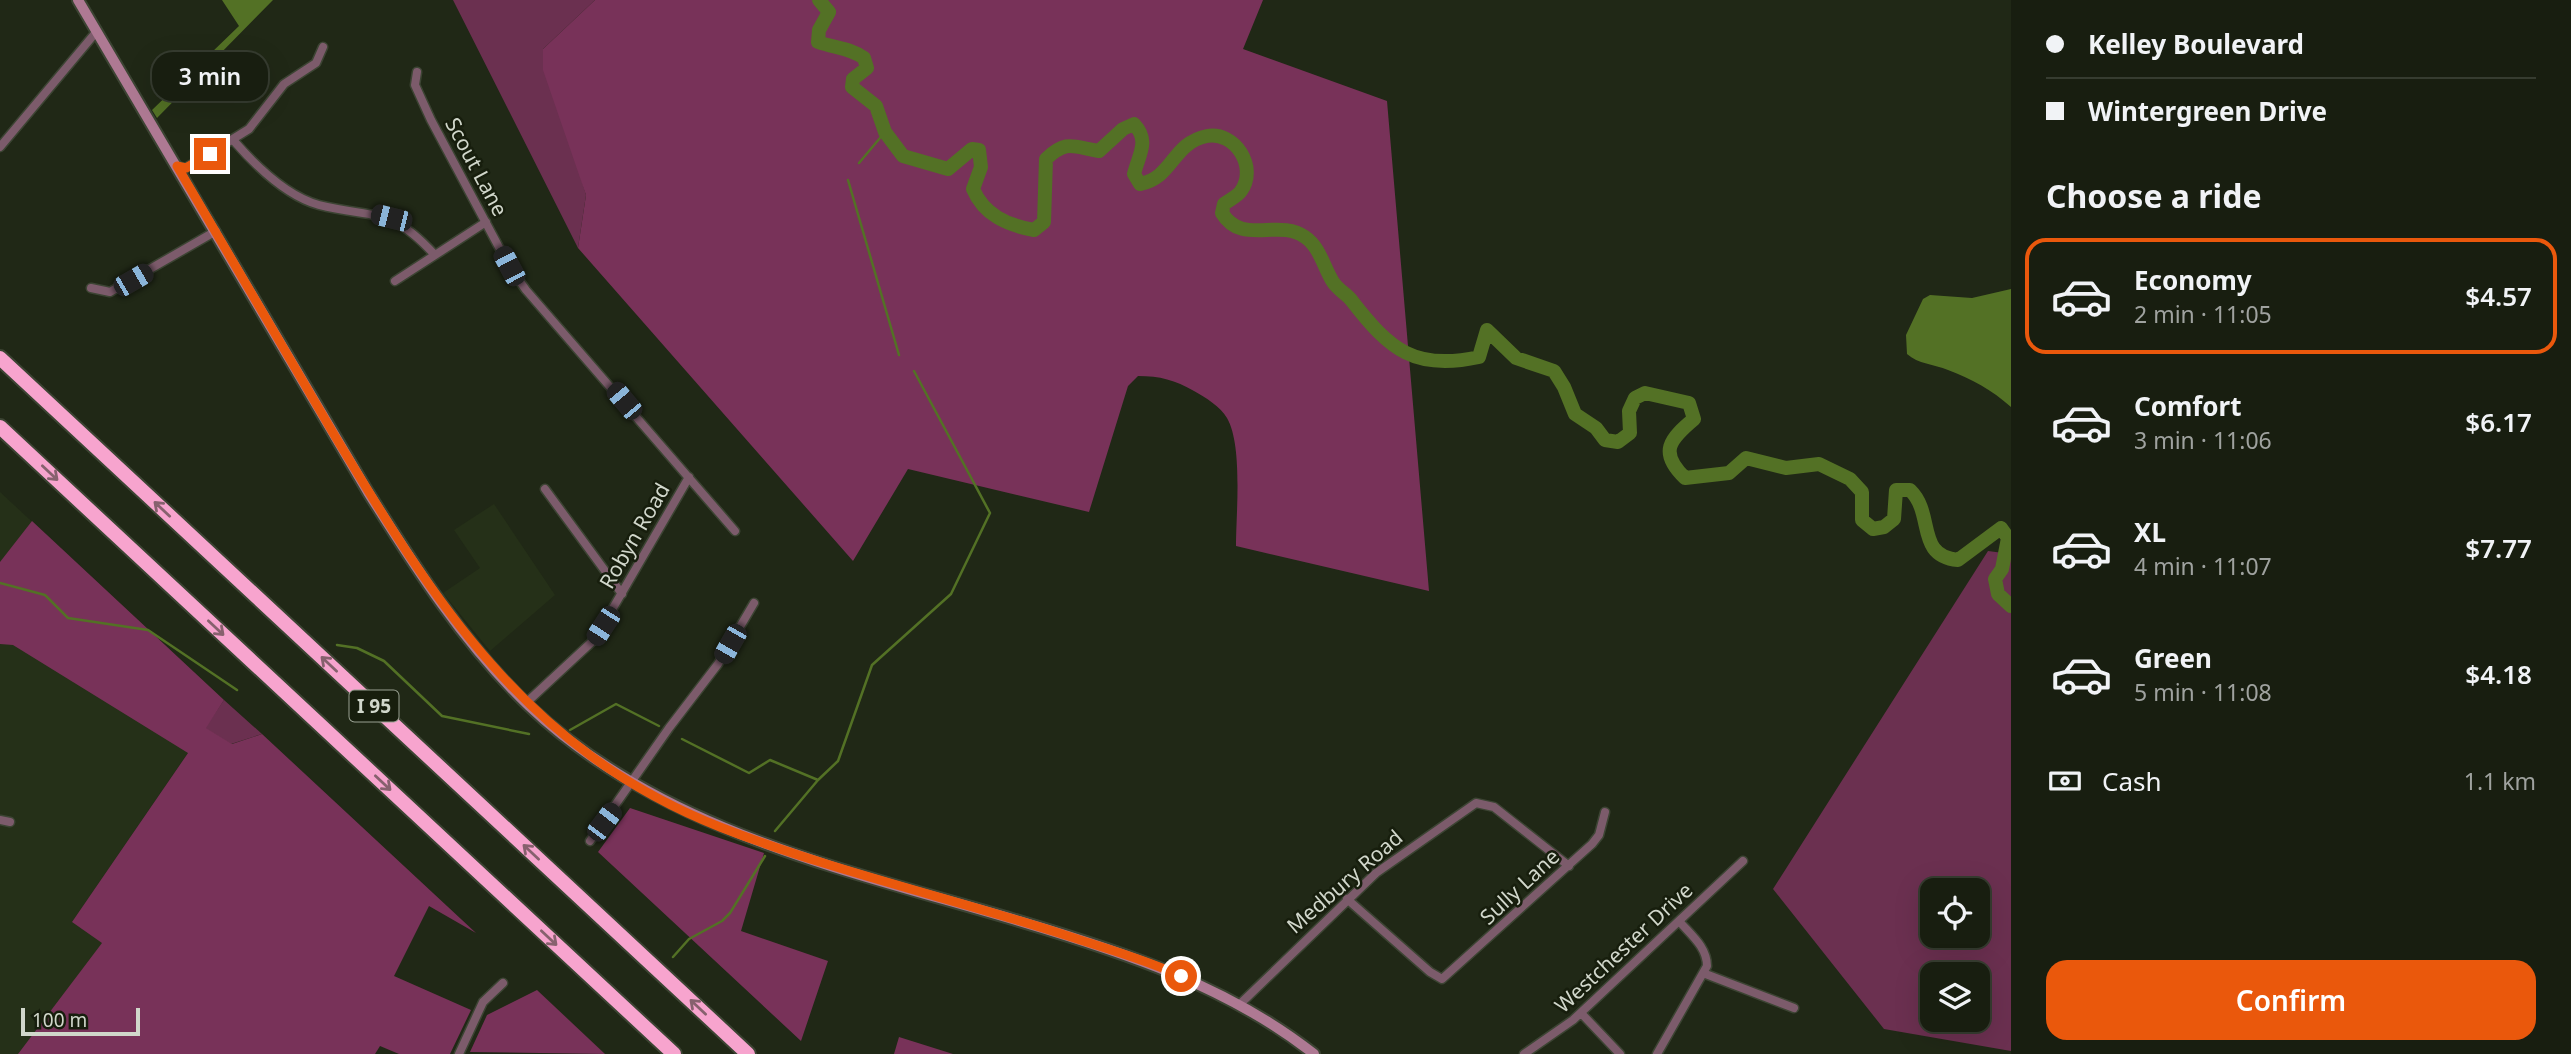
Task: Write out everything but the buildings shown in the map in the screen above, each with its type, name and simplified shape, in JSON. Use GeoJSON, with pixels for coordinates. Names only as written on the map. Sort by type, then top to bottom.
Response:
{"type":"FeatureCollection","features":[{"type":"Feature","properties":{"kind":"highway","name":"I 95"},"geometry":{"type":"LineString","coordinates":[[0,358],[748,1054]]}},
{"type":"Feature","properties":{"kind":"highway","name":"I 95"},"geometry":{"type":"LineString","coordinates":[[0,427],[674,1054]]}},
{"type":"Feature","properties":{"kind":"main road"},"geometry":{"type":"LineString","coordinates":[[79,0],[368,492],[418,571],[464,633],[526,703],[582,751],[632,784],[681,810],[731,831],[1163,968],[1239,1005],[1314,1054]]}},
{"type":"Feature","properties":{"kind":"street"},"geometry":{"type":"LineString","coordinates":[[0,147],[97,31]]}},
{"type":"Feature","properties":{"kind":"street"},"geometry":{"type":"LineString","coordinates":[[177,166],[186,168],[234,141],[249,129],[284,84],[316,63],[323,47]]}},
{"type":"Feature","properties":{"kind":"street","name":"Scout Lane"},"geometry":{"type":"LineString","coordinates":[[417,72],[415,85],[486,222],[526,290],[735,531]]}},
{"type":"Feature","properties":{"kind":"street"},"geometry":{"type":"LineString","coordinates":[[234,141],[295,195],[318,205],[391,218],[416,235],[434,254]]}},
{"type":"Feature","properties":{"kind":"street"},"geometry":{"type":"LineString","coordinates":[[396,281],[486,222]]}},
{"type":"Feature","properties":{"kind":"street"},"geometry":{"type":"LineString","coordinates":[[91,288],[110,292],[216,231]]}},
{"type":"Feature","properties":{"kind":"street","name":"Robyn Road"},"geometry":{"type":"LineString","coordinates":[[526,703],[586,649],[622,594],[689,477]]}},
{"type":"Feature","properties":{"kind":"street"},"geometry":{"type":"LineString","coordinates":[[545,489],[622,594]]}},
{"type":"Feature","properties":{"kind":"street"},"geometry":{"type":"LineString","coordinates":[[590,841],[669,728],[718,664],[754,603]]}},
{"type":"Feature","properties":{"kind":"street","name":"Medbury Road"},"geometry":{"type":"LineString","coordinates":[[1239,1005],[1347,899],[1399,855],[1474,804],[1485,803],[1569,866]]}},
{"type":"Feature","properties":{"kind":"street","name":"Sully Lane"},"geometry":{"type":"LineString","coordinates":[[1347,899],[1430,972],[1444,978],[1569,866],[1599,835],[1605,812]]}},
{"type":"Feature","properties":{"kind":"street"},"geometry":{"type":"LineString","coordinates":[[0,820],[10,822]]}},
{"type":"Feature","properties":{"kind":"street","name":"Westchester Drive"},"geometry":{"type":"LineString","coordinates":[[1524,1054],[1581,1013],[1743,861]]}},
{"type":"Feature","properties":{"kind":"street"},"geometry":{"type":"LineString","coordinates":[[1657,1054],[1703,973],[1707,956],[1679,922]]}},
{"type":"Feature","properties":{"kind":"street"},"geometry":{"type":"LineString","coordinates":[[1703,973],[1794,1008]]}},
{"type":"Feature","properties":{"kind":"street"},"geometry":{"type":"LineString","coordinates":[[459,1054],[482,1002],[503,983]]}},
{"type":"Feature","properties":{"kind":"street"},"geometry":{"type":"LineString","coordinates":[[1581,1013],[1620,1054]]}},
{"type":"Feature","properties":{"kind":"shaded area"},"geometry":{"type":"Polygon","coordinates":[[[222,0],[273,0],[157,118],[152,110],[239,26],[222,0]]]}},
{"type":"Feature","properties":{"kind":"shaded area"},"geometry":{"type":"Polygon","coordinates":[[[453,0],[595,0],[543,49],[586,195],[578,248],[453,0]]]}},
{"type":"Feature","properties":{"kind":"shaded area"},"geometry":{"type":"Polygon","coordinates":[[[595,0],[1263,0],[1243,49],[1387,101],[1429,591],[1236,546],[1237,462],[1232,430],[1227,418],[1203,396],[1187,387],[1167,379],[1146,376],[1138,376],[1128,386],[1089,512],[908,469],[853,561],[578,248],[586,195],[543,70],[543,49],[595,0]]]}},
{"type":"Feature","properties":{"kind":"shaded area"},"geometry":{"type":"Polygon","coordinates":[[[2011,289],[2011,407],[1973,381],[1916,360],[1907,354],[1906,335],[1923,299],[1930,295],[1972,298],[2011,289]]]}},
{"type":"Feature","properties":{"kind":"shaded area"},"geometry":{"type":"Polygon","coordinates":[[[0,492],[224,700],[72,922],[103,943],[18,1054],[0,1054],[0,492]]]}},
{"type":"Feature","properties":{"kind":"shaded area"},"geometry":{"type":"Polygon","coordinates":[[[494,504],[555,595],[490,651],[443,593],[480,568],[454,530],[494,504]]]}},
{"type":"Feature","properties":{"kind":"shaded area"},"geometry":{"type":"Polygon","coordinates":[[[32,521],[224,700],[206,728],[232,744],[262,734],[476,933],[429,906],[394,976],[471,1010],[450,1054],[399,1054],[380,1046],[375,1054],[18,1054],[102,943],[72,922],[188,753],[13,645],[0,644],[0,562],[32,521]]]}},
{"type":"Feature","properties":{"kind":"shaded area"},"geometry":{"type":"Polygon","coordinates":[[[1988,551],[2011,554],[2011,1051],[1884,1029],[1773,889],[1988,551]]]}},
{"type":"Feature","properties":{"kind":"shaded area"},"geometry":{"type":"Polygon","coordinates":[[[224,700],[262,734],[231,744],[205,728],[224,700]]]}},
{"type":"Feature","properties":{"kind":"shaded area"},"geometry":{"type":"Polygon","coordinates":[[[630,808],[764,853],[741,931],[828,961],[801,1041],[598,852],[630,808]]]}},
{"type":"Feature","properties":{"kind":"shaded area"},"geometry":{"type":"Polygon","coordinates":[[[537,990],[605,1054],[470,1052],[487,1015],[537,990]]]}},
{"type":"Feature","properties":{"kind":"shaded area"},"geometry":{"type":"Polygon","coordinates":[[[899,1037],[953,1054],[894,1054],[899,1037]]]}},
{"type":"Feature","properties":{"kind":"waterway"},"geometry":{"type":"LineString","coordinates":[[819,0],[829,12],[819,30],[818,42],[848,50],[864,58],[867,68],[853,79],[852,87],[876,106],[885,132],[903,156],[948,169],[972,149],[979,150],[981,167],[973,189],[983,206],[1006,222],[1034,230],[1044,222],[1046,159],[1059,149],[1076,146],[1099,151],[1123,129],[1134,124],[1139,130],[1142,142],[1134,174],[1140,184],[1159,175],[1195,140],[1207,136],[1227,139],[1241,153],[1247,172],[1241,191],[1224,204],[1222,213],[1230,223],[1250,230],[1283,230],[1305,237],[1318,252],[1335,285],[1379,332],[1406,353],[1438,361],[1479,357],[1487,330],[1516,358],[1554,371],[1575,414],[1596,428],[1605,440],[1618,442],[1630,433],[1629,411],[1635,398],[1645,393],[1689,403],[1694,419],[1670,446],[1672,461],[1685,478],[1729,473],[1746,458],[1786,468],[1819,464],[1850,479],[1862,492],[1862,520],[1873,529],[1884,527],[1894,519],[1896,490],[1910,490],[1922,510],[1927,532],[1936,551],[1945,557],[1958,560],[2001,528],[2008,538],[2002,569],[1995,579],[1998,594],[2011,606]]}},
{"type":"Feature","properties":{"kind":"waterway"},"geometry":{"type":"LineString","coordinates":[[859,163],[885,132]]}},
{"type":"Feature","properties":{"kind":"waterway"},"geometry":{"type":"LineString","coordinates":[[848,180],[899,355]]}},
{"type":"Feature","properties":{"kind":"waterway"},"geometry":{"type":"LineString","coordinates":[[682,739],[749,773],[770,760],[818,780],[838,761],[872,665],[951,594],[990,513],[914,371]]}},
{"type":"Feature","properties":{"kind":"waterway"},"geometry":{"type":"LineString","coordinates":[[0,583],[45,595],[68,618],[148,630],[237,690]]}},
{"type":"Feature","properties":{"kind":"waterway"},"geometry":{"type":"LineString","coordinates":[[337,645],[357,648],[384,661],[442,716],[529,734]]}},
{"type":"Feature","properties":{"kind":"waterway"},"geometry":{"type":"LineString","coordinates":[[570,730],[616,704],[659,726]]}},
{"type":"Feature","properties":{"kind":"waterway"},"geometry":{"type":"LineString","coordinates":[[775,831],[818,780]]}},
{"type":"Feature","properties":{"kind":"waterway"},"geometry":{"type":"LineString","coordinates":[[673,957],[689,939],[722,921],[730,913],[765,856]]}},
{"type":"Feature","properties":{"kind":"route"},"geometry":{"type":"LineString","coordinates":[[210,154],[186,168],[177,166],[368,492],[418,571],[464,633],[508,685],[555,730],[582,751],[643,790],[721,827],[761,842],[1049,930],[1181,976]]}}]}
